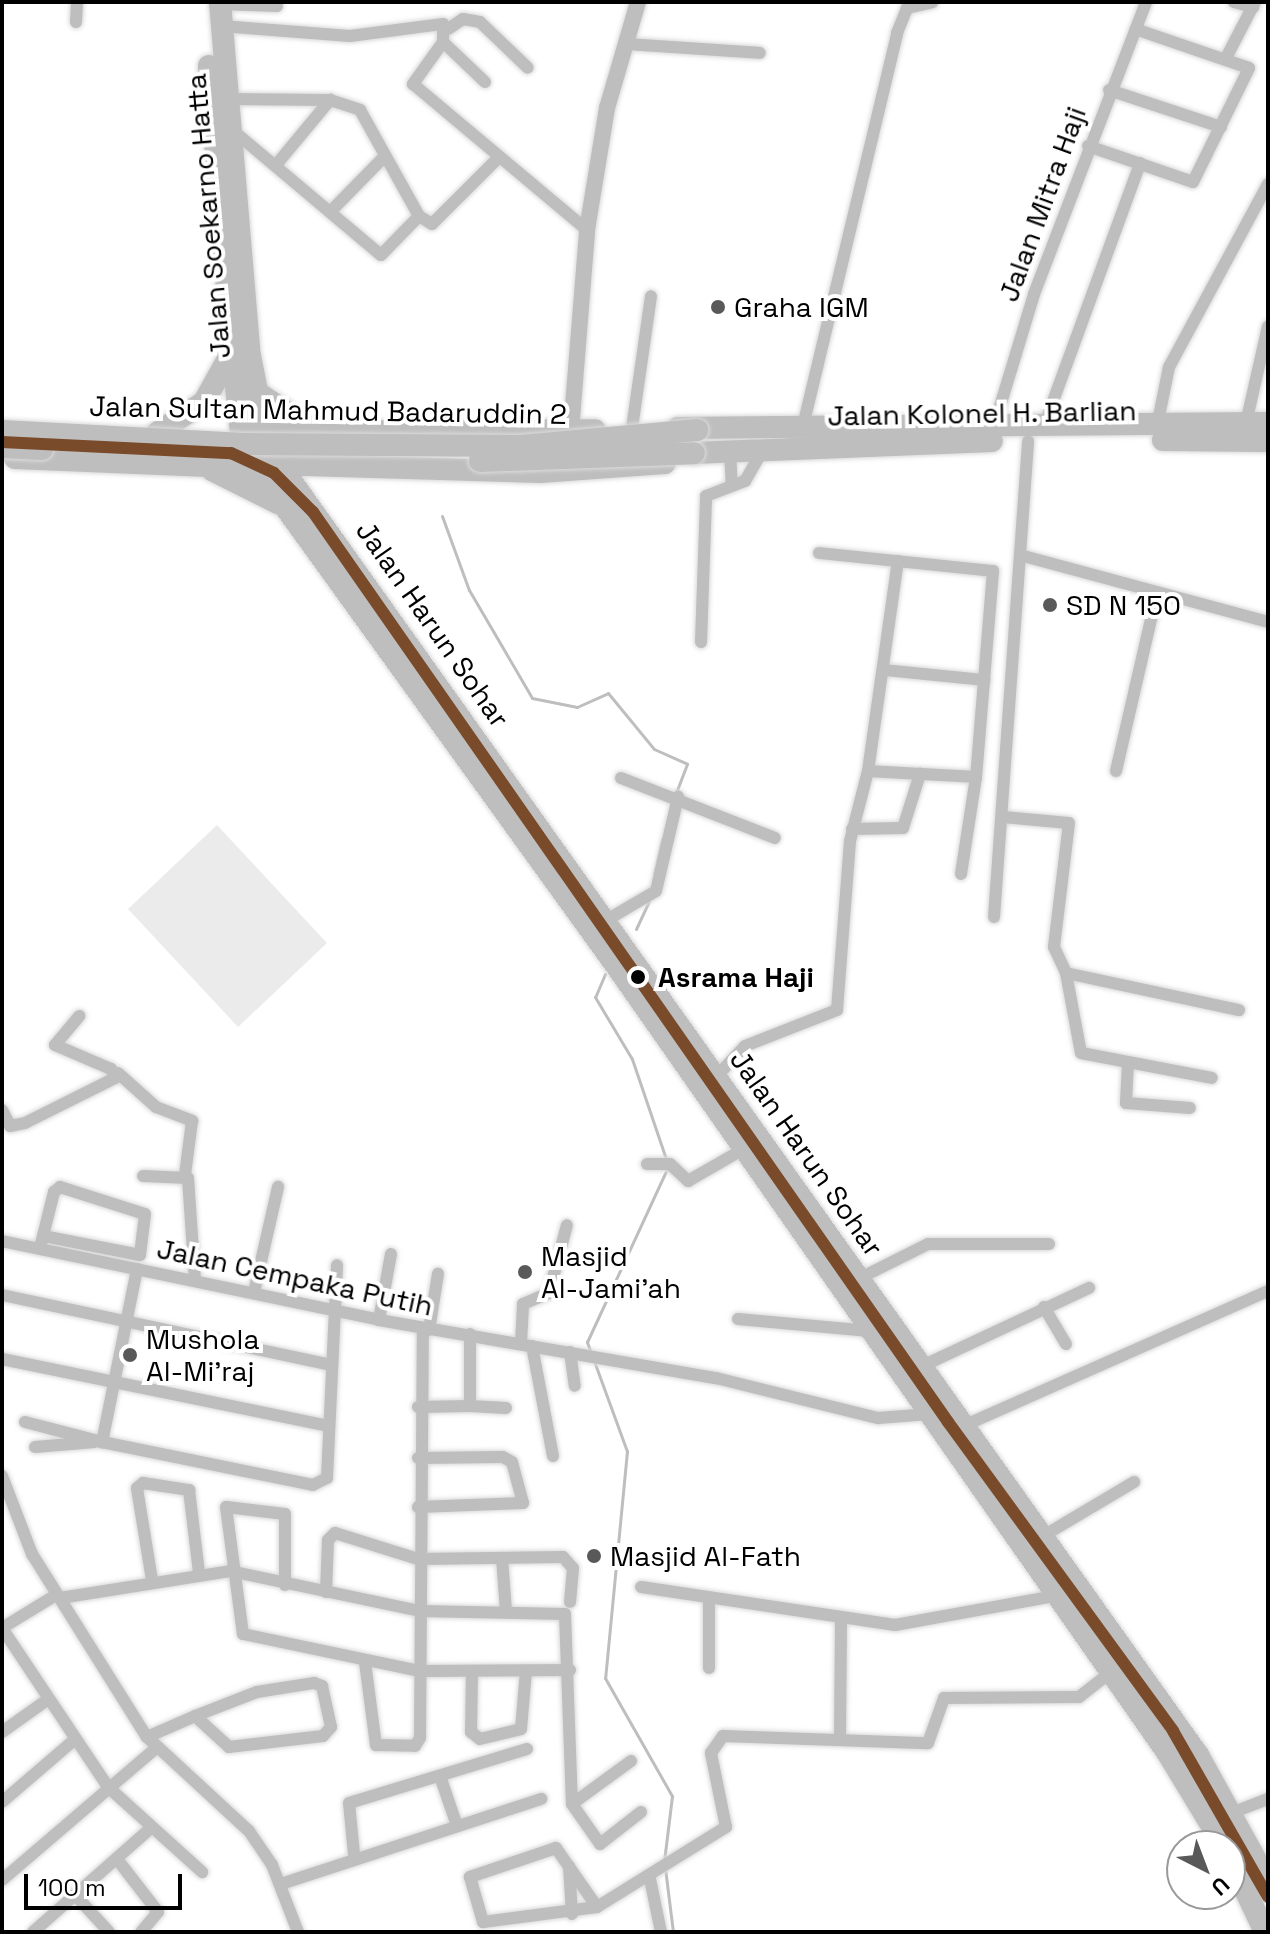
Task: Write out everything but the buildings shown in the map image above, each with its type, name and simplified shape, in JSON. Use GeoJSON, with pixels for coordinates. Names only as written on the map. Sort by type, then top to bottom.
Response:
{"type":"FeatureCollection","features":[{"type":"Feature","properties":{"kind":"highway","name":"Jalan Soekarno Hatta"},"geometry":{"type":"LineString","coordinates":[[217,8],[267,464]]}},
{"type":"Feature","properties":{"kind":"highway","name":"Jalan Soekarno Hatta"},"geometry":{"type":"LineString","coordinates":[[217,8],[232,351],[241,432],[267,464]]}},
{"type":"Feature","properties":{"kind":"highway"},"geometry":{"type":"LineString","coordinates":[[157,433],[204,402],[232,351]]}},
{"type":"Feature","properties":{"kind":"highway"},"geometry":{"type":"LineString","coordinates":[[258,393],[314,431]]}},
{"type":"Feature","properties":{"kind":"highway","name":"Jalan Kolonel H. Barlian"},"geometry":{"type":"LineString","coordinates":[[696,453],[1257,423]]}},
{"type":"Feature","properties":{"kind":"highway"},"geometry":{"type":"LineString","coordinates":[[2,424],[157,433],[699,430]]}},
{"type":"Feature","properties":{"kind":"highway","name":"Jalan Kolonel H. Barlian"},"geometry":{"type":"LineString","coordinates":[[699,430],[803,426],[994,426],[1036,434],[1268,441]]}},
{"type":"Feature","properties":{"kind":"highway","name":"Jalan Sultan Mahmud Badaruddin 2"},"geometry":{"type":"LineString","coordinates":[[2,431],[239,444],[521,446],[699,430]]}},
{"type":"Feature","properties":{"kind":"highway"},"geometry":{"type":"LineString","coordinates":[[207,467],[217,452],[208,432]]}},
{"type":"Feature","properties":{"kind":"highway"},"geometry":{"type":"LineString","coordinates":[[341,468],[346,432]]}},
{"type":"Feature","properties":{"kind":"highway","name":"Jalan Sultan Mahmud Badaruddin 2"},"geometry":{"type":"LineString","coordinates":[[2,447],[531,462],[696,453]]}},
{"type":"Feature","properties":{"kind":"highway"},"geometry":{"type":"LineString","coordinates":[[2,457],[207,467],[267,464],[565,472],[696,453]]}},
{"type":"Feature","properties":{"kind":"highway","name":"Jalan Harun Sohar"},"geometry":{"type":"LineString","coordinates":[[267,464],[314,507],[558,868],[742,1150],[1110,1673],[1213,1830]]}},
{"type":"Feature","properties":{"kind":"highway","name":"Jalan Harun Sohar"},"geometry":{"type":"LineString","coordinates":[[267,464],[289,509],[558,868],[605,921],[918,1368],[1043,1536],[1234,1812],[1268,1882]]}},
{"type":"Feature","properties":{"kind":"highway"},"geometry":{"type":"LineString","coordinates":[[207,467],[289,509]]}},
{"type":"Feature","properties":{"kind":"highway"},"geometry":{"type":"LineString","coordinates":[[314,507],[316,483],[341,468]]}},
{"type":"Feature","properties":{"kind":"highway"},"geometry":{"type":"LineString","coordinates":[[1246,1892],[1265,1932]]}},
{"type":"Feature","properties":{"kind":"street"},"geometry":{"type":"LineString","coordinates":[[76,22],[77,2]]}},
{"type":"Feature","properties":{"kind":"street"},"geometry":{"type":"LineString","coordinates":[[571,431],[587,230],[625,44],[638,2]]}},
{"type":"Feature","properties":{"kind":"street"},"geometry":{"type":"LineString","coordinates":[[803,426],[887,69],[907,5],[932,2]]}},
{"type":"Feature","properties":{"kind":"street","name":"Jalan Mitra Haji"},"geometry":{"type":"LineString","coordinates":[[994,426],[1088,146],[1146,2]]}},
{"type":"Feature","properties":{"kind":"street"},"geometry":{"type":"LineString","coordinates":[[1226,58],[1254,5],[1234,2]]}},
{"type":"Feature","properties":{"kind":"street"},"geometry":{"type":"LineString","coordinates":[[217,8],[277,6]]}},
{"type":"Feature","properties":{"kind":"street"},"geometry":{"type":"LineString","coordinates":[[217,8],[350,36],[436,21],[485,82]]}},
{"type":"Feature","properties":{"kind":"street"},"geometry":{"type":"LineString","coordinates":[[528,68],[480,22],[463,19],[446,36],[413,84],[496,160],[587,230]]}},
{"type":"Feature","properties":{"kind":"street"},"geometry":{"type":"LineString","coordinates":[[1088,146],[1193,182],[1249,68],[1135,29]]}},
{"type":"Feature","properties":{"kind":"street"},"geometry":{"type":"LineString","coordinates":[[625,44],[760,53]]}},
{"type":"Feature","properties":{"kind":"street"},"geometry":{"type":"LineString","coordinates":[[1109,90],[1221,127]]}},
{"type":"Feature","properties":{"kind":"street"},"geometry":{"type":"LineString","coordinates":[[226,99],[330,100],[360,110],[419,216],[439,222],[496,160]]}},
{"type":"Feature","properties":{"kind":"street"},"geometry":{"type":"LineString","coordinates":[[276,165],[330,100]]}},
{"type":"Feature","properties":{"kind":"street"},"geometry":{"type":"LineString","coordinates":[[230,128],[381,255],[419,216]]}},
{"type":"Feature","properties":{"kind":"street"},"geometry":{"type":"LineString","coordinates":[[331,211],[385,156]]}},
{"type":"Feature","properties":{"kind":"street"},"geometry":{"type":"LineString","coordinates":[[994,917],[1020,555],[1036,434],[1140,163]]}},
{"type":"Feature","properties":{"kind":"street"},"geometry":{"type":"LineString","coordinates":[[1157,426],[1169,367],[1268,184]]}},
{"type":"Feature","properties":{"kind":"street"},"geometry":{"type":"LineString","coordinates":[[632,428],[651,296]]}},
{"type":"Feature","properties":{"kind":"street"},"geometry":{"type":"LineString","coordinates":[[1257,423],[1268,326]]}},
{"type":"Feature","properties":{"kind":"street"},"geometry":{"type":"LineString","coordinates":[[701,642],[706,496],[759,467],[765,447]]}},
{"type":"Feature","properties":{"kind":"street"},"geometry":{"type":"LineString","coordinates":[[730,451],[732,484]]}},
{"type":"Feature","properties":{"kind":"street"},"geometry":{"type":"LineString","coordinates":[[819,553],[993,571],[976,777],[961,874]]}},
{"type":"Feature","properties":{"kind":"street"},"geometry":{"type":"LineString","coordinates":[[1020,555],[1268,622]]}},
{"type":"Feature","properties":{"kind":"street"},"geometry":{"type":"LineString","coordinates":[[716,1077],[745,1046],[837,1010],[852,829],[868,771],[898,561]]}},
{"type":"Feature","properties":{"kind":"street"},"geometry":{"type":"LineString","coordinates":[[1116,771],[1157,593]]}},
{"type":"Feature","properties":{"kind":"street"},"geometry":{"type":"LineString","coordinates":[[884,670],[985,680]]}},
{"type":"Feature","properties":{"kind":"street"},"geometry":{"type":"LineString","coordinates":[[868,771],[976,777]]}},
{"type":"Feature","properties":{"kind":"street"},"geometry":{"type":"LineString","coordinates":[[852,829],[903,828],[920,774]]}},
{"type":"Feature","properties":{"kind":"street"},"geometry":{"type":"LineString","coordinates":[[621,778],[676,796],[775,838]]}},
{"type":"Feature","properties":{"kind":"street"},"geometry":{"type":"LineString","coordinates":[[605,921],[652,895],[676,796]]}},
{"type":"Feature","properties":{"kind":"street"},"geometry":{"type":"LineString","coordinates":[[1003,817],[1069,823],[1054,947],[1066,973],[1078,1050],[1128,1063],[1212,1078]]}},
{"type":"Feature","properties":{"kind":"street"},"geometry":{"type":"LineString","coordinates":[[1066,973],[1239,1010]]}},
{"type":"Feature","properties":{"kind":"street"},"geometry":{"type":"LineString","coordinates":[[79,1016],[55,1045],[118,1073],[156,1107],[192,1121],[186,1176],[195,1280]]}},
{"type":"Feature","properties":{"kind":"street"},"geometry":{"type":"LineString","coordinates":[[1128,1063],[1126,1103],[1190,1108]]}},
{"type":"Feature","properties":{"kind":"street"},"geometry":{"type":"LineString","coordinates":[[2,1110],[6,1127],[118,1073]]}},
{"type":"Feature","properties":{"kind":"street"},"geometry":{"type":"LineString","coordinates":[[647,1164],[667,1163],[688,1181],[742,1150]]}},
{"type":"Feature","properties":{"kind":"street"},"geometry":{"type":"LineString","coordinates":[[143,1176],[186,1176]]}},
{"type":"Feature","properties":{"kind":"street"},"geometry":{"type":"LineString","coordinates":[[60,1187],[145,1214],[140,1255],[42,1242],[60,1187]]}},
{"type":"Feature","properties":{"kind":"street"},"geometry":{"type":"LineString","coordinates":[[254,1292],[278,1187]]}},
{"type":"Feature","properties":{"kind":"street"},"geometry":{"type":"LineString","coordinates":[[553,1456],[526,1345],[523,1304],[549,1293],[567,1225]]}},
{"type":"Feature","properties":{"kind":"street","name":"Jalan Cempaka Putih"},"geometry":{"type":"LineString","coordinates":[[2,1241],[42,1242],[137,1269],[379,1320],[598,1357],[878,1418],[930,1414]]}},
{"type":"Feature","properties":{"kind":"street"},"geometry":{"type":"LineString","coordinates":[[858,1279],[928,1244],[1049,1244]]}},
{"type":"Feature","properties":{"kind":"street"},"geometry":{"type":"LineString","coordinates":[[379,1320],[391,1254]]}},
{"type":"Feature","properties":{"kind":"street"},"geometry":{"type":"LineString","coordinates":[[25,1422],[102,1442],[313,1485],[327,1478],[331,1308],[337,1265]]}},
{"type":"Feature","properties":{"kind":"street"},"geometry":{"type":"LineString","coordinates":[[102,1442],[116,1385],[137,1269]]}},
{"type":"Feature","properties":{"kind":"street"},"geometry":{"type":"LineString","coordinates":[[365,1662],[378,1747],[419,1741],[418,1407],[426,1329],[438,1274]]}},
{"type":"Feature","properties":{"kind":"street"},"geometry":{"type":"LineString","coordinates":[[918,1368],[1089,1288]]}},
{"type":"Feature","properties":{"kind":"street"},"geometry":{"type":"LineString","coordinates":[[961,1427],[1268,1291]]}},
{"type":"Feature","properties":{"kind":"street"},"geometry":{"type":"LineString","coordinates":[[2,1295],[330,1365]]}},
{"type":"Feature","properties":{"kind":"street"},"geometry":{"type":"LineString","coordinates":[[1044,1307],[1066,1344]]}},
{"type":"Feature","properties":{"kind":"street"},"geometry":{"type":"LineString","coordinates":[[738,1319],[869,1331]]}},
{"type":"Feature","properties":{"kind":"street"},"geometry":{"type":"LineString","coordinates":[[470,1334],[470,1406]]}},
{"type":"Feature","properties":{"kind":"street"},"geometry":{"type":"LineString","coordinates":[[574,1353],[575,1386]]}},
{"type":"Feature","properties":{"kind":"street"},"geometry":{"type":"LineString","coordinates":[[2,1359],[116,1385],[328,1426]]}},
{"type":"Feature","properties":{"kind":"street"},"geometry":{"type":"LineString","coordinates":[[418,1407],[506,1408]]}},
{"type":"Feature","properties":{"kind":"street"},"geometry":{"type":"LineString","coordinates":[[35,1447],[102,1442]]}},
{"type":"Feature","properties":{"kind":"street"},"geometry":{"type":"LineString","coordinates":[[418,1458],[503,1457],[512,1462],[523,1503],[418,1507]]}},
{"type":"Feature","properties":{"kind":"street"},"geometry":{"type":"LineString","coordinates":[[2,1476],[16,1520],[58,1596],[147,1737],[155,1749],[249,1831],[281,1884],[298,1932]]}},
{"type":"Feature","properties":{"kind":"street"},"geometry":{"type":"LineString","coordinates":[[1043,1536],[1134,1482]]}},
{"type":"Feature","properties":{"kind":"street"},"geometry":{"type":"LineString","coordinates":[[152,1580],[137,1488],[143,1483],[189,1490],[199,1573]]}},
{"type":"Feature","properties":{"kind":"street"},"geometry":{"type":"LineString","coordinates":[[285,1585],[285,1514],[279,1510],[226,1507],[230,1571],[243,1634],[365,1662],[420,1671],[570,1670]]}},
{"type":"Feature","properties":{"kind":"street"},"geometry":{"type":"LineString","coordinates":[[2,1523],[16,1520]]}},
{"type":"Feature","properties":{"kind":"street"},"geometry":{"type":"LineString","coordinates":[[326,1592],[328,1540],[335,1533],[418,1559],[571,1561],[570,1602]]}},
{"type":"Feature","properties":{"kind":"street"},"geometry":{"type":"LineString","coordinates":[[502,1558],[506,1611]]}},
{"type":"Feature","properties":{"kind":"street"},"geometry":{"type":"LineString","coordinates":[[202,1872],[150,1829],[108,1787],[73,1741],[2,1628],[58,1596],[199,1573],[230,1571],[420,1611],[506,1611],[567,1616],[572,1804],[600,1844],[641,1812]]}},
{"type":"Feature","properties":{"kind":"street"},"geometry":{"type":"LineString","coordinates":[[641,1587],[841,1621],[910,1625],[1055,1596]]}},
{"type":"Feature","properties":{"kind":"street"},"geometry":{"type":"LineString","coordinates":[[709,1600],[709,1668]]}},
{"type":"Feature","properties":{"kind":"street"},"geometry":{"type":"LineString","coordinates":[[840,1737],[841,1621]]}},
{"type":"Feature","properties":{"kind":"street"},"geometry":{"type":"LineString","coordinates":[[472,1671],[471,1732],[480,1739],[521,1729],[526,1671]]}},
{"type":"Feature","properties":{"kind":"street"},"geometry":{"type":"LineString","coordinates":[[597,1907],[556,1848],[469,1881],[483,1922],[572,1914],[597,1907],[652,1878],[726,1827],[711,1753],[723,1736],[840,1737],[928,1743],[944,1698],[1079,1697],[1110,1673]]}},
{"type":"Feature","properties":{"kind":"street"},"geometry":{"type":"LineString","coordinates":[[147,1737],[195,1716],[257,1692],[314,1683],[322,1686],[331,1727],[323,1736],[229,1747],[195,1716]]}},
{"type":"Feature","properties":{"kind":"street"},"geometry":{"type":"LineString","coordinates":[[4,1726],[47,1700]]}},
{"type":"Feature","properties":{"kind":"street"},"geometry":{"type":"LineString","coordinates":[[2,1802],[73,1741]]}},
{"type":"Feature","properties":{"kind":"street"},"geometry":{"type":"LineString","coordinates":[[2,1880],[155,1749]]}},
{"type":"Feature","properties":{"kind":"street"},"geometry":{"type":"LineString","coordinates":[[354,1854],[349,1803],[527,1749]]}},
{"type":"Feature","properties":{"kind":"street"},"geometry":{"type":"LineString","coordinates":[[572,1804],[631,1761]]}},
{"type":"Feature","properties":{"kind":"street"},"geometry":{"type":"LineString","coordinates":[[440,1776],[457,1826]]}},
{"type":"Feature","properties":{"kind":"street"},"geometry":{"type":"LineString","coordinates":[[281,1884],[354,1854],[541,1799]]}},
{"type":"Feature","properties":{"kind":"street"},"geometry":{"type":"LineString","coordinates":[[1234,1812],[1268,1799]]}},
{"type":"Feature","properties":{"kind":"street"},"geometry":{"type":"LineString","coordinates":[[37,1931],[150,1829]]}},
{"type":"Feature","properties":{"kind":"street"},"geometry":{"type":"LineString","coordinates":[[117,1859],[158,1912],[141,1932]]}},
{"type":"Feature","properties":{"kind":"street"},"geometry":{"type":"LineString","coordinates":[[569,1863],[572,1914]]}},
{"type":"Feature","properties":{"kind":"street"},"geometry":{"type":"LineString","coordinates":[[652,1878],[661,1932]]}},
{"type":"Feature","properties":{"kind":"street"},"geometry":{"type":"LineString","coordinates":[[75,1895],[109,1932]]}},
{"type":"Feature","properties":{"kind":"shaded area"},"geometry":{"type":"Polygon","coordinates":[[[217,825],[327,943],[238,1027],[128,909],[217,825]]]}},
{"type":"Feature","properties":{"kind":"waterway"},"geometry":{"type":"LineString","coordinates":[[442,516],[469,590],[532,698],[577,707],[608,693],[654,749],[687,764],[676,793]]}},
{"type":"Feature","properties":{"kind":"waterway"},"geometry":{"type":"LineString","coordinates":[[654,874],[662,839]]}},
{"type":"Feature","properties":{"kind":"waterway"},"geometry":{"type":"LineString","coordinates":[[636,929],[649,901]]}},
{"type":"Feature","properties":{"kind":"waterway"},"geometry":{"type":"LineString","coordinates":[[605,974],[595,997],[632,1059],[667,1162]]}},
{"type":"Feature","properties":{"kind":"waterway"},"geometry":{"type":"LineString","coordinates":[[590,1350],[587,1342],[667,1169]]}},
{"type":"Feature","properties":{"kind":"waterway"},"geometry":{"type":"LineString","coordinates":[[594,1361],[627,1451],[605,1678],[672,1796],[664,1861]]}},
{"type":"Feature","properties":{"kind":"waterway"},"geometry":{"type":"LineString","coordinates":[[665,1868],[673,1932]]}},
{"type":"Feature","properties":{"kind":"transit line"},"geometry":{"type":"LineString","coordinates":[[2,442],[231,453],[274,473],[313,512],[948,1422],[1173,1731],[1268,1897]]}},
{"type":"Feature","properties":{"kind":"place","name":"Graha IGM"},"geometry":{"type":"Point","coordinates":[718,307]}},
{"type":"Feature","properties":{"kind":"place","name":"SD N 150"},"geometry":{"type":"Point","coordinates":[1050,605]}},
{"type":"Feature","properties":{"kind":"place","name":"Asrama Haji"},"geometry":{"type":"Point","coordinates":[638,977]}},
{"type":"Feature","properties":{"kind":"place","name":"Masjid Al-Jami'ah"},"geometry":{"type":"Point","coordinates":[525,1272]}},
{"type":"Feature","properties":{"kind":"place","name":"Mushola Al-Mi'raj"},"geometry":{"type":"Point","coordinates":[130,1355]}},
{"type":"Feature","properties":{"kind":"place","name":"Masjid Al-Fath"},"geometry":{"type":"Point","coordinates":[594,1556]}}]}
